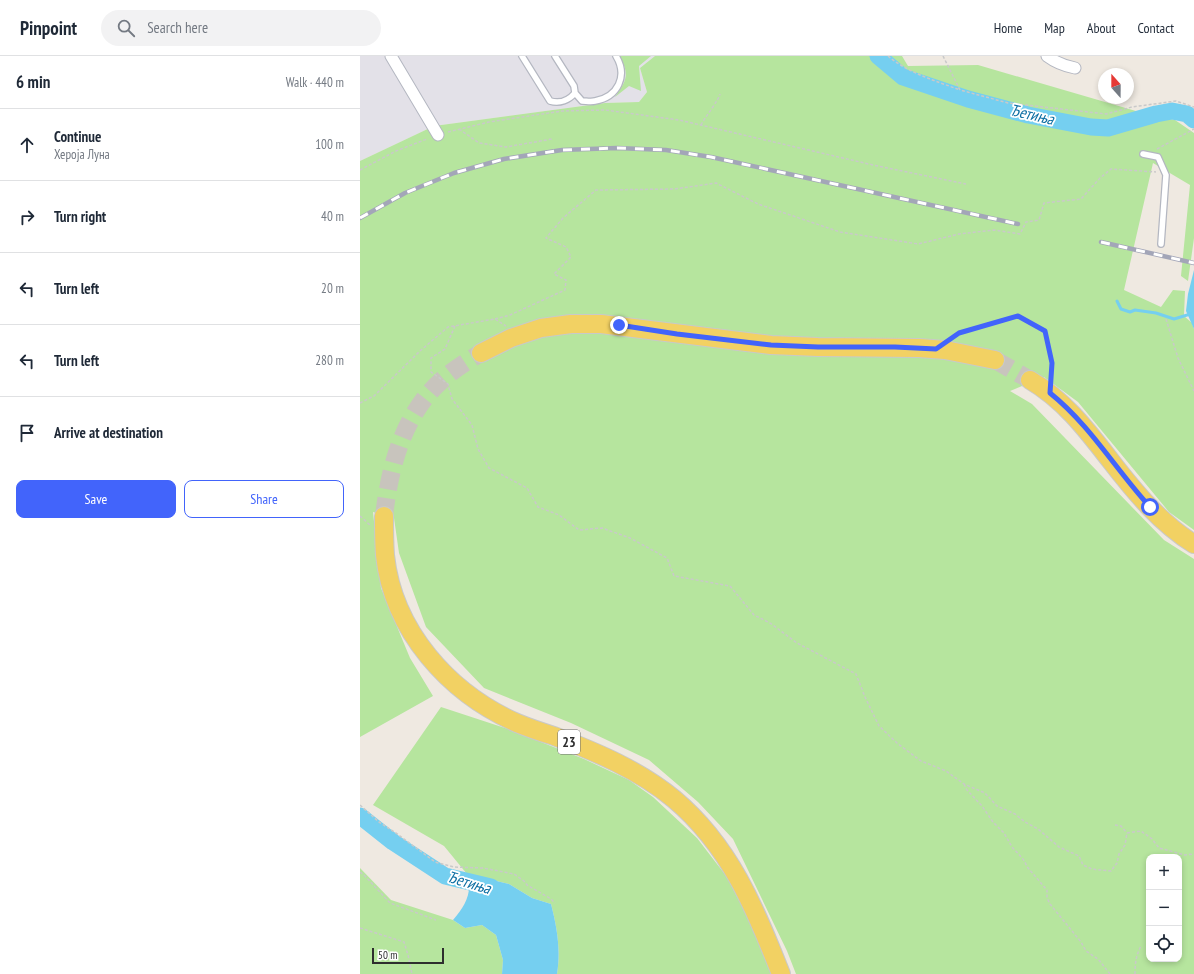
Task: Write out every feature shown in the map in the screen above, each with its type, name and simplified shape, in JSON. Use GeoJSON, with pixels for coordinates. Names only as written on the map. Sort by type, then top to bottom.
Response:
{"type":"FeatureCollection","features":[{"type":"Feature","properties":{"kind":"main road"},"geometry":{"type":"LineString","coordinates":[[481,353],[519,335],[541,328],[555,325],[601,324],[771,345],[945,350],[995,360]]}},
{"type":"Feature","properties":{"kind":"main road"},"geometry":{"type":"LineString","coordinates":[[1030,380],[1050,393],[1080,422],[1116,468],[1150,507],[1174,530],[1194,544]]}},
{"type":"Feature","properties":{"kind":"main road","name":"23"},"geometry":{"type":"LineString","coordinates":[[384,516],[385,556],[394,594],[409,628],[434,662],[456,686],[489,708],[518,723],[586,749],[626,767],[660,788],[685,809],[698,822],[719,849],[745,888],[781,974]]}},
{"type":"Feature","properties":{"kind":"street"},"geometry":{"type":"LineString","coordinates":[[391,56],[438,135]]}},
{"type":"Feature","properties":{"kind":"street"},"geometry":{"type":"LineString","coordinates":[[1047,56],[1069,67],[1075,68]]}},
{"type":"Feature","properties":{"kind":"lane"},"geometry":{"type":"LineString","coordinates":[[522,56],[550,101],[557,103],[570,98],[575,92]]}},
{"type":"Feature","properties":{"kind":"lane"},"geometry":{"type":"LineString","coordinates":[[555,56],[574,86],[575,92],[582,101],[594,102],[606,97],[616,90],[621,79],[622,70],[616,56]]}},
{"type":"Feature","properties":{"kind":"lane"},"geometry":{"type":"LineString","coordinates":[[1143,154],[1158,157],[1166,175],[1161,244]]}},
{"type":"Feature","properties":{"kind":"path"},"geometry":{"type":"LineString","coordinates":[[888,56],[898,65],[934,80],[960,90],[1008,103],[1106,114],[1132,107],[1176,101],[1194,107]]}},
{"type":"Feature","properties":{"kind":"path"},"geometry":{"type":"LineString","coordinates":[[943,56],[960,90]]}},
{"type":"Feature","properties":{"kind":"path"},"geometry":{"type":"LineString","coordinates":[[701,125],[712,106],[719,98],[720,94]]}},
{"type":"Feature","properties":{"kind":"path"},"geometry":{"type":"LineString","coordinates":[[360,170],[396,151],[438,135],[459,129],[488,122],[562,111],[605,110],[679,120],[873,165],[966,184]]}},
{"type":"Feature","properties":{"kind":"path"},"geometry":{"type":"LineString","coordinates":[[459,129],[479,143],[506,147],[552,139]]}},
{"type":"Feature","properties":{"kind":"path"},"geometry":{"type":"LineString","coordinates":[[1143,154],[1159,148],[1194,129]]}},
{"type":"Feature","properties":{"kind":"path"},"geometry":{"type":"LineString","coordinates":[[360,403],[374,396],[420,351],[448,327],[510,315],[565,290],[566,280],[554,274],[571,257],[566,247],[546,238],[563,218],[596,190],[675,189],[716,184],[758,204],[840,232],[918,244],[959,234],[994,230],[1020,234],[1026,222],[1039,220],[1044,203],[1081,199],[1111,168],[1134,171],[1164,172]]}},
{"type":"Feature","properties":{"kind":"path"},"geometry":{"type":"LineString","coordinates":[[953,337],[959,333],[1018,316],[1045,331],[1052,363],[1050,393]]}},
{"type":"Feature","properties":{"kind":"path"},"geometry":{"type":"LineString","coordinates":[[495,319],[519,335]]}},
{"type":"Feature","properties":{"kind":"path"},"geometry":{"type":"LineString","coordinates":[[1166,319],[1178,358],[1194,391]]}},
{"type":"Feature","properties":{"kind":"path"},"geometry":{"type":"LineString","coordinates":[[455,326],[445,349],[431,358],[431,372],[448,384],[452,399],[472,425],[478,449],[489,468],[528,488],[538,507],[559,515],[579,530],[602,528],[630,538],[667,558],[674,576],[730,586],[754,615],[770,623],[797,643],[856,674],[879,726],[897,743],[921,761],[946,771],[964,784],[985,793],[997,806],[1015,814],[1025,822],[1038,829],[1059,847],[1079,856],[1084,865],[1092,869],[1111,871],[1117,863],[1119,854],[1125,845],[1127,833]]}},
{"type":"Feature","properties":{"kind":"path"},"geometry":{"type":"LineString","coordinates":[[964,784],[966,790],[982,806],[993,822],[1004,833],[1012,848],[1023,859],[1028,868],[1047,890],[1047,898],[1050,904],[1081,942],[1086,951],[1098,959],[1110,974]]}},
{"type":"Feature","properties":{"kind":"path"},"geometry":{"type":"LineString","coordinates":[[360,805],[378,822],[396,833],[435,862],[454,867],[483,868],[514,874],[527,885],[555,903]]}},
{"type":"Feature","properties":{"kind":"path"},"geometry":{"type":"LineString","coordinates":[[1115,825],[1121,826],[1127,833]]}},
{"type":"Feature","properties":{"kind":"path"},"geometry":{"type":"LineString","coordinates":[[1127,833],[1141,831],[1152,839],[1159,848],[1185,855],[1194,854]]}},
{"type":"Feature","properties":{"kind":"path"},"geometry":{"type":"LineString","coordinates":[[360,872],[390,903],[436,920]]}},
{"type":"Feature","properties":{"kind":"path"},"geometry":{"type":"LineString","coordinates":[[360,928],[404,942],[412,974]]}},
{"type":"Feature","properties":{"kind":"path"},"geometry":{"type":"LineString","coordinates":[[1135,974],[1136,960],[1141,946]]}},
{"type":"Feature","properties":{"kind":"shaded area"},"geometry":{"type":"Polygon","coordinates":[[[360,56],[655,56],[640,68],[647,92],[639,102],[605,103],[434,126],[360,161],[360,56]]]}},
{"type":"Feature","properties":{"kind":"green space"},"geometry":{"type":"Polygon","coordinates":[[[619,56],[651,56],[639,66],[641,91],[629,86],[615,97],[626,77],[625,68],[619,56]]]}},
{"type":"Feature","properties":{"kind":"green space"},"geometry":{"type":"Polygon","coordinates":[[[655,56],[902,56],[908,66],[978,65],[1098,100],[1098,104],[1112,104],[1153,116],[1175,120],[1194,133],[1194,238],[1188,281],[1181,276],[1190,185],[1153,163],[1124,290],[1161,307],[1173,290],[1185,291],[1184,315],[1178,318],[1184,316],[1192,323],[1194,329],[1194,530],[1169,512],[1078,402],[1044,377],[1010,391],[1032,404],[1164,540],[1194,559],[1194,974],[796,974],[787,951],[733,839],[698,802],[649,760],[571,723],[484,688],[426,627],[399,553],[394,518],[373,512],[381,588],[410,658],[433,696],[360,737],[360,161],[434,126],[605,103],[639,102],[647,92],[640,68],[655,56]]]}},
{"type":"Feature","properties":{"kind":"green space"},"geometry":{"type":"Polygon","coordinates":[[[441,707],[508,729],[584,759],[629,780],[653,797],[697,838],[727,877],[752,926],[772,974],[557,974],[559,956],[558,939],[551,904],[532,898],[509,884],[467,874],[444,846],[373,805],[441,707]]]}},
{"type":"Feature","properties":{"kind":"green space"},"geometry":{"type":"Polygon","coordinates":[[[360,868],[391,900],[453,920],[465,928],[482,925],[496,935],[503,960],[502,974],[360,974],[360,868]]]}},
{"type":"Feature","properties":{"kind":"water"},"geometry":{"type":"Polygon","coordinates":[[[1194,270],[1194,329],[1186,311],[1188,294],[1194,270]]]}},
{"type":"Feature","properties":{"kind":"water"},"geometry":{"type":"Polygon","coordinates":[[[467,874],[509,884],[532,898],[551,904],[558,939],[559,956],[557,974],[502,974],[503,960],[496,935],[482,925],[465,928],[453,920],[467,899],[469,881],[467,874]]]}},
{"type":"Feature","properties":{"kind":"waterway","name":"Ђетиња"},"geometry":{"type":"LineString","coordinates":[[878,56],[903,77],[968,99],[1028,115],[1091,127],[1108,128],[1156,114],[1172,111],[1187,114],[1194,120]]}},
{"type":"Feature","properties":{"kind":"waterway"},"geometry":{"type":"LineString","coordinates":[[1117,301],[1121,309],[1130,312],[1135,310],[1156,313],[1174,319],[1194,313]]}},
{"type":"Feature","properties":{"kind":"waterway","name":"Ђетиња"},"geometry":{"type":"LineString","coordinates":[[360,816],[393,842],[445,876],[491,887]]}},
{"type":"Feature","properties":{"kind":"tunnel"},"geometry":{"type":"LineString","coordinates":[[384,516],[390,479],[400,442],[417,409],[428,395],[450,373],[481,353]]}},
{"type":"Feature","properties":{"kind":"tunnel"},"geometry":{"type":"LineString","coordinates":[[995,360],[1030,380]]}},
{"type":"Feature","properties":{"kind":"railway"},"geometry":{"type":"LineString","coordinates":[[360,218],[405,193],[454,173],[504,159],[562,150],[617,148],[666,150],[711,157],[1018,224]]}},
{"type":"Feature","properties":{"kind":"railway"},"geometry":{"type":"LineString","coordinates":[[1101,242],[1194,263]]}},
{"type":"Feature","properties":{"kind":"route"},"geometry":{"type":"LineString","coordinates":[[619,325],[740,342],[797,347],[895,347],[936,349],[959,333],[1018,316],[1045,331],[1052,363],[1050,393],[1080,422],[1116,468],[1150,507]]}}]}
